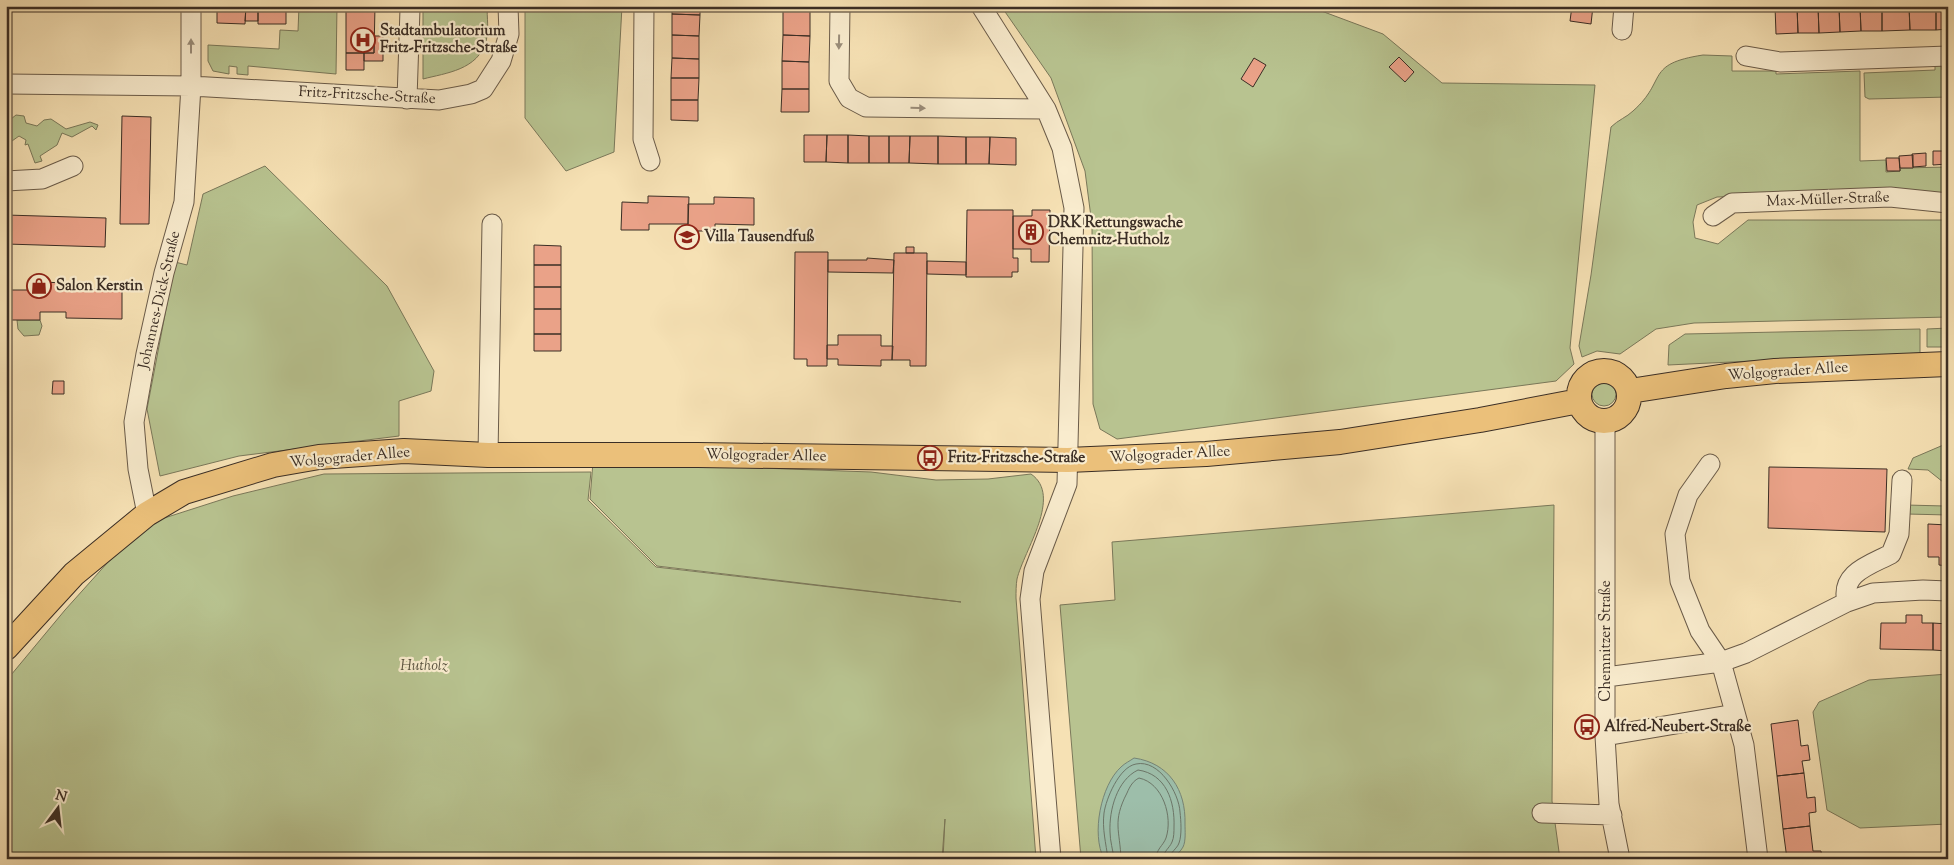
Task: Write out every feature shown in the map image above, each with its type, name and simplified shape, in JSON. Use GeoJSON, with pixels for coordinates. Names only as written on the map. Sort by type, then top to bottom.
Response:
{"type":"FeatureCollection","features":[{"type":"Feature","properties":{"kind":"main road","name":"Wolgograder Allee"},"geometry":{"type":"LineString","coordinates":[[1630,391],[1726,376],[1775,371],[1948,364]]}},
{"type":"Feature","properties":{"kind":"main road"},"geometry":{"type":"LineString","coordinates":[[1599,370],[1615,372],[1627,384],[1630,391],[1627,408],[1621,415],[1604,422],[1588,416],[1579,401],[1579,393],[1585,378],[1599,370]]}},
{"type":"Feature","properties":{"kind":"main road","name":"Wolgograder Allee"},"geometry":{"type":"LineString","coordinates":[[6,648],[74,574],[147,514],[184,492],[273,465],[319,457],[404,451],[488,455],[698,455],[1068,460],[1206,454],[1340,442],[1480,420],[1579,401]]}},
{"type":"Feature","properties":{"kind":"street","name":"Johannes-Dick-Straße"},"geometry":{"type":"LineString","coordinates":[[147,514],[138,469],[134,422],[156,309],[184,202],[191,86],[191,6]]}},
{"type":"Feature","properties":{"kind":"street","name":"Fritz-Fritzsche-Straße"},"geometry":{"type":"LineString","coordinates":[[191,86],[439,100],[470,94],[483,89],[501,61],[509,34],[508,6]]}},
{"type":"Feature","properties":{"kind":"street"},"geometry":{"type":"LineString","coordinates":[[644,6],[643,139],[650,161]]}},
{"type":"Feature","properties":{"kind":"street"},"geometry":{"type":"LineString","coordinates":[[840,6],[839,81],[849,98],[866,107],[1046,109]]}},
{"type":"Feature","properties":{"kind":"street"},"geometry":{"type":"LineString","coordinates":[[981,6],[1046,109],[1062,148],[1074,208],[1067,484],[1034,571],[1030,599],[1051,859]]}},
{"type":"Feature","properties":{"kind":"street"},"geometry":{"type":"LineString","coordinates":[[1622,30],[1624,6]]}},
{"type":"Feature","properties":{"kind":"street"},"geometry":{"type":"LineString","coordinates":[[407,99],[410,8]]}},
{"type":"Feature","properties":{"kind":"street"},"geometry":{"type":"LineString","coordinates":[[1746,56],[1780,62],[1948,56]]}},
{"type":"Feature","properties":{"kind":"street"},"geometry":{"type":"LineString","coordinates":[[6,84],[191,86]]}},
{"type":"Feature","properties":{"kind":"street"},"geometry":{"type":"LineString","coordinates":[[6,181],[42,179],[73,166]]}},
{"type":"Feature","properties":{"kind":"street","name":"Max-Müller-Straße"},"geometry":{"type":"LineString","coordinates":[[1713,216],[1732,203],[1890,197],[1948,203]]}},
{"type":"Feature","properties":{"kind":"street"},"geometry":{"type":"LineString","coordinates":[[488,455],[492,224]]}},
{"type":"Feature","properties":{"kind":"street","name":"Chemnitzer Straße"},"geometry":{"type":"LineString","coordinates":[[1604,422],[1605,736],[1612,815],[1620,859]]}},
{"type":"Feature","properties":{"kind":"street"},"geometry":{"type":"LineString","coordinates":[[1710,464],[1688,495],[1674,534],[1680,581],[1700,631],[1722,662],[1744,744],[1758,859]]}},
{"type":"Feature","properties":{"kind":"street"},"geometry":{"type":"LineString","coordinates":[[1847,602],[1844,592],[1848,580],[1857,571],[1891,554],[1899,534],[1902,480]]}},
{"type":"Feature","properties":{"kind":"street"},"geometry":{"type":"LineString","coordinates":[[1606,677],[1722,662],[1746,653],[1847,602],[1873,594],[1896,591],[1948,591]]}},
{"type":"Feature","properties":{"kind":"street"},"geometry":{"type":"LineString","coordinates":[[1605,736],[1735,714]]}},
{"type":"Feature","properties":{"kind":"street"},"geometry":{"type":"LineString","coordinates":[[1542,812],[1612,815]]}},
{"type":"Feature","properties":{"kind":"green space"},"geometry":{"type":"Polygon","coordinates":[[[299,6],[337,6],[336,74],[248,66],[248,75],[237,74],[237,67],[229,66],[229,74],[213,71],[208,61],[208,45],[279,49],[280,30],[298,31],[299,6]]]}},
{"type":"Feature","properties":{"kind":"green space"},"geometry":{"type":"Polygon","coordinates":[[[423,6],[487,6],[487,37],[482,51],[476,58],[460,69],[423,79],[423,6]]]}},
{"type":"Feature","properties":{"kind":"green space"},"geometry":{"type":"Polygon","coordinates":[[[525,6],[622,6],[614,152],[566,171],[525,118],[525,6]]]}},
{"type":"Feature","properties":{"kind":"green space"},"geometry":{"type":"Polygon","coordinates":[[[1001,6],[1308,6],[1383,34],[1442,83],[1595,85],[1570,348],[1574,364],[1556,381],[1117,439],[1100,429],[1093,404],[1092,225],[1085,171],[1051,78],[1001,6]]]}},
{"type":"Feature","properties":{"kind":"green space"},"geometry":{"type":"Polygon","coordinates":[[[1703,55],[1732,56],[1732,71],[1776,71],[1776,74],[1860,71],[1860,161],[1886,160],[1886,172],[1900,171],[1901,168],[1948,167],[1948,196],[1847,192],[1717,197],[1697,205],[1693,222],[1695,238],[1718,244],[1748,220],[1948,220],[1948,317],[1694,323],[1656,329],[1620,354],[1597,351],[1582,357],[1579,346],[1591,275],[1611,127],[1631,113],[1644,100],[1664,68],[1684,59],[1703,55]]]}},
{"type":"Feature","properties":{"kind":"green space"},"geometry":{"type":"Polygon","coordinates":[[[1935,61],[1941,61],[1942,70],[1948,70],[1948,97],[1869,99],[1865,97],[1864,73],[1935,70],[1935,61]]]}},
{"type":"Feature","properties":{"kind":"green space"},"geometry":{"type":"Polygon","coordinates":[[[16,115],[24,116],[26,123],[37,126],[44,120],[51,119],[66,129],[90,122],[98,125],[96,130],[92,126],[72,137],[62,133],[57,145],[40,156],[42,161],[35,163],[28,144],[25,145],[26,140],[19,136],[12,141],[6,138],[6,123],[16,115]]]}},
{"type":"Feature","properties":{"kind":"green space"},"geometry":{"type":"Polygon","coordinates":[[[265,166],[387,286],[434,371],[431,391],[399,401],[399,436],[239,456],[160,476],[147,409],[175,262],[187,265],[203,194],[265,166]]]}},
{"type":"Feature","properties":{"kind":"green space"},"geometry":{"type":"Polygon","coordinates":[[[17,320],[40,320],[42,326],[39,335],[24,336],[18,329],[17,320]]]}},
{"type":"Feature","properties":{"kind":"green space"},"geometry":{"type":"Polygon","coordinates":[[[1948,328],[1948,347],[1927,347],[1927,329],[1948,328]]]}},
{"type":"Feature","properties":{"kind":"green space"},"geometry":{"type":"Polygon","coordinates":[[[1920,329],[1920,353],[1668,365],[1669,345],[1685,334],[1920,329]]]}},
{"type":"Feature","properties":{"kind":"green space"},"geometry":{"type":"Polygon","coordinates":[[[1604,382],[1609,383],[1615,389],[1615,399],[1609,405],[1604,406],[1599,405],[1593,399],[1592,394],[1593,389],[1599,383],[1604,382]]]}},
{"type":"Feature","properties":{"kind":"green space"},"geometry":{"type":"Polygon","coordinates":[[[1948,443],[1948,486],[1928,470],[1908,469],[1913,458],[1948,443]]]}},
{"type":"Feature","properties":{"kind":"green space","name":"Hutholz"},"geometry":{"type":"Polygon","coordinates":[[[593,462],[871,472],[936,480],[988,479],[1031,474],[1040,484],[1043,496],[1042,509],[1039,524],[1017,579],[1016,598],[1036,859],[943,859],[945,819],[942,859],[6,859],[6,681],[109,561],[155,521],[233,496],[324,474],[591,472],[588,500],[656,567],[961,602],[657,566],[590,499],[593,462]]]}},
{"type":"Feature","properties":{"kind":"green space"},"geometry":{"type":"Polygon","coordinates":[[[1554,505],[1552,801],[1560,859],[1081,859],[1060,605],[1115,600],[1112,542],[1554,505]]]}},
{"type":"Feature","properties":{"kind":"green space"},"geometry":{"type":"Polygon","coordinates":[[[1906,505],[1945,506],[1948,507],[1948,515],[1907,514],[1906,505]]]}},
{"type":"Feature","properties":{"kind":"green space"},"geometry":{"type":"Polygon","coordinates":[[[1948,674],[1948,824],[1860,828],[1827,810],[1813,712],[1819,702],[1869,680],[1948,674]]]}},
{"type":"Feature","properties":{"kind":"water"},"geometry":{"type":"Polygon","coordinates":[[[1134,758],[1146,761],[1166,772],[1179,789],[1185,812],[1185,839],[1182,849],[1173,859],[1104,859],[1100,849],[1098,824],[1103,797],[1114,775],[1134,758]]]}},
{"type":"Feature","properties":{"kind":"building"},"geometry":{"type":"Polygon","coordinates":[[[217,6],[246,6],[245,24],[217,23],[217,6]]]}},
{"type":"Feature","properties":{"kind":"building"},"geometry":{"type":"Polygon","coordinates":[[[246,6],[258,6],[258,21],[245,21],[246,6]]]}},
{"type":"Feature","properties":{"kind":"building"},"geometry":{"type":"Polygon","coordinates":[[[258,6],[286,6],[286,24],[258,24],[258,6]]]}},
{"type":"Feature","properties":{"kind":"building"},"geometry":{"type":"Polygon","coordinates":[[[346,6],[375,6],[374,53],[346,53],[346,6]]]}},
{"type":"Feature","properties":{"kind":"building"},"geometry":{"type":"Polygon","coordinates":[[[672,6],[700,6],[700,15],[672,14],[672,6]]]}},
{"type":"Feature","properties":{"kind":"building"},"geometry":{"type":"Polygon","coordinates":[[[783,6],[810,6],[810,9],[783,9],[783,6]]]}},
{"type":"Feature","properties":{"kind":"building"},"geometry":{"type":"Polygon","coordinates":[[[1572,6],[1593,6],[1591,24],[1570,21],[1572,6]]]}},
{"type":"Feature","properties":{"kind":"building"},"geometry":{"type":"Polygon","coordinates":[[[1775,6],[1797,6],[1798,33],[1776,34],[1775,6]]]}},
{"type":"Feature","properties":{"kind":"building"},"geometry":{"type":"Polygon","coordinates":[[[1797,6],[1818,6],[1819,33],[1798,33],[1797,6]]]}},
{"type":"Feature","properties":{"kind":"building"},"geometry":{"type":"Polygon","coordinates":[[[1818,6],[1839,6],[1840,32],[1819,33],[1818,6]]]}},
{"type":"Feature","properties":{"kind":"building"},"geometry":{"type":"Polygon","coordinates":[[[1839,6],[1860,6],[1861,31],[1840,32],[1839,6]]]}},
{"type":"Feature","properties":{"kind":"building"},"geometry":{"type":"Polygon","coordinates":[[[1860,6],[1882,6],[1882,31],[1861,31],[1860,6]]]}},
{"type":"Feature","properties":{"kind":"building"},"geometry":{"type":"Polygon","coordinates":[[[1882,6],[1909,6],[1910,30],[1882,31],[1882,6]]]}},
{"type":"Feature","properties":{"kind":"building"},"geometry":{"type":"Polygon","coordinates":[[[1909,6],[1936,6],[1936,30],[1910,30],[1909,6]]]}},
{"type":"Feature","properties":{"kind":"building"},"geometry":{"type":"Polygon","coordinates":[[[1936,6],[1948,6],[1948,29],[1936,30],[1936,6]]]}},
{"type":"Feature","properties":{"kind":"building"},"geometry":{"type":"Polygon","coordinates":[[[783,9],[810,9],[810,36],[783,35],[783,9]]]}},
{"type":"Feature","properties":{"kind":"building"},"geometry":{"type":"Polygon","coordinates":[[[672,14],[700,15],[699,36],[672,35],[672,14]]]}},
{"type":"Feature","properties":{"kind":"building"},"geometry":{"type":"Polygon","coordinates":[[[672,35],[699,36],[699,59],[672,58],[672,35]]]}},
{"type":"Feature","properties":{"kind":"building"},"geometry":{"type":"Polygon","coordinates":[[[783,35],[810,36],[809,62],[782,61],[783,35]]]}},
{"type":"Feature","properties":{"kind":"building"},"geometry":{"type":"Polygon","coordinates":[[[374,36],[383,36],[383,61],[364,61],[364,53],[374,53],[374,36]]]}},
{"type":"Feature","properties":{"kind":"building"},"geometry":{"type":"Polygon","coordinates":[[[346,53],[364,53],[364,70],[346,70],[346,53]]]}},
{"type":"Feature","properties":{"kind":"building"},"geometry":{"type":"Polygon","coordinates":[[[1399,57],[1414,72],[1405,82],[1389,67],[1399,57]]]}},
{"type":"Feature","properties":{"kind":"building"},"geometry":{"type":"Polygon","coordinates":[[[672,58],[699,59],[699,78],[671,78],[672,58]]]}},
{"type":"Feature","properties":{"kind":"building"},"geometry":{"type":"Polygon","coordinates":[[[1254,58],[1266,65],[1253,87],[1241,79],[1254,58]]]}},
{"type":"Feature","properties":{"kind":"building"},"geometry":{"type":"Polygon","coordinates":[[[782,61],[809,62],[809,89],[782,89],[782,61]]]}},
{"type":"Feature","properties":{"kind":"building"},"geometry":{"type":"Polygon","coordinates":[[[671,78],[699,78],[698,100],[671,100],[671,78]]]}},
{"type":"Feature","properties":{"kind":"building"},"geometry":{"type":"Polygon","coordinates":[[[782,89],[809,89],[809,112],[781,112],[782,89]]]}},
{"type":"Feature","properties":{"kind":"building"},"geometry":{"type":"Polygon","coordinates":[[[671,100],[698,100],[698,121],[671,120],[671,100]]]}},
{"type":"Feature","properties":{"kind":"building"},"geometry":{"type":"Polygon","coordinates":[[[122,116],[151,117],[149,224],[120,224],[122,116]]]}},
{"type":"Feature","properties":{"kind":"building"},"geometry":{"type":"Polygon","coordinates":[[[804,135],[827,135],[826,162],[804,162],[804,135]]]}},
{"type":"Feature","properties":{"kind":"building"},"geometry":{"type":"Polygon","coordinates":[[[827,135],[848,135],[848,163],[826,162],[827,135]]]}},
{"type":"Feature","properties":{"kind":"building"},"geometry":{"type":"Polygon","coordinates":[[[848,135],[869,136],[869,163],[848,163],[848,135]]]}},
{"type":"Feature","properties":{"kind":"building"},"geometry":{"type":"Polygon","coordinates":[[[869,136],[889,136],[889,163],[869,163],[869,136]]]}},
{"type":"Feature","properties":{"kind":"building"},"geometry":{"type":"Polygon","coordinates":[[[889,136],[910,136],[909,163],[889,163],[889,136]]]}},
{"type":"Feature","properties":{"kind":"building"},"geometry":{"type":"Polygon","coordinates":[[[910,136],[938,136],[938,164],[909,163],[910,136]]]}},
{"type":"Feature","properties":{"kind":"building"},"geometry":{"type":"Polygon","coordinates":[[[938,136],[966,137],[966,164],[938,164],[938,136]]]}},
{"type":"Feature","properties":{"kind":"building"},"geometry":{"type":"Polygon","coordinates":[[[966,137],[990,137],[989,164],[966,164],[966,137]]]}},
{"type":"Feature","properties":{"kind":"building"},"geometry":{"type":"Polygon","coordinates":[[[990,137],[1016,138],[1016,165],[989,164],[990,137]]]}},
{"type":"Feature","properties":{"kind":"building"},"geometry":{"type":"Polygon","coordinates":[[[1933,151],[1948,151],[1948,164],[1933,165],[1933,151]]]}},
{"type":"Feature","properties":{"kind":"building"},"geometry":{"type":"Polygon","coordinates":[[[1926,153],[1926,166],[1913,167],[1912,154],[1926,153]]]}},
{"type":"Feature","properties":{"kind":"building"},"geometry":{"type":"Polygon","coordinates":[[[1913,155],[1913,168],[1900,168],[1899,156],[1913,155]]]}},
{"type":"Feature","properties":{"kind":"building"},"geometry":{"type":"Polygon","coordinates":[[[1886,158],[1899,158],[1900,171],[1887,171],[1886,158]]]}},
{"type":"Feature","properties":{"kind":"building"},"geometry":{"type":"Polygon","coordinates":[[[648,196],[689,197],[688,224],[649,224],[649,230],[621,230],[622,202],[648,203],[648,196]]]}},
{"type":"Feature","properties":{"kind":"building"},"geometry":{"type":"Polygon","coordinates":[[[714,197],[754,198],[754,225],[715,224],[715,231],[688,231],[688,204],[714,204],[714,197]]]}},
{"type":"Feature","properties":{"kind":"building"},"geometry":{"type":"Polygon","coordinates":[[[967,210],[1013,210],[1013,258],[1018,258],[1018,272],[1012,272],[1012,277],[966,277],[967,210]]]}},
{"type":"Feature","properties":{"kind":"building","name":"DRK Rettungswache Chemnitz-Hutholz"},"geometry":{"type":"Polygon","coordinates":[[[1032,210],[1050,210],[1049,262],[1031,262],[1031,249],[1013,249],[1013,216],[1032,216],[1032,210]]]}},
{"type":"Feature","properties":{"kind":"building"},"geometry":{"type":"Polygon","coordinates":[[[6,215],[106,218],[105,247],[6,244],[6,215]]]}},
{"type":"Feature","properties":{"kind":"building"},"geometry":{"type":"Polygon","coordinates":[[[534,245],[561,246],[561,265],[534,265],[534,245]]]}},
{"type":"Feature","properties":{"kind":"building"},"geometry":{"type":"Polygon","coordinates":[[[906,247],[914,247],[914,253],[906,253],[906,247]]]}},
{"type":"Feature","properties":{"kind":"building"},"geometry":{"type":"Polygon","coordinates":[[[795,252],[828,252],[827,366],[807,366],[807,359],[794,359],[795,252]]]}},
{"type":"Feature","properties":{"kind":"building"},"geometry":{"type":"Polygon","coordinates":[[[894,253],[927,253],[926,366],[910,366],[910,360],[892,360],[894,253]]]}},
{"type":"Feature","properties":{"kind":"building"},"geometry":{"type":"Polygon","coordinates":[[[867,258],[894,260],[893,273],[828,272],[828,260],[867,260],[867,258]]]}},
{"type":"Feature","properties":{"kind":"building"},"geometry":{"type":"Polygon","coordinates":[[[927,261],[966,262],[966,275],[927,274],[927,261]]]}},
{"type":"Feature","properties":{"kind":"building"},"geometry":{"type":"Polygon","coordinates":[[[534,265],[561,265],[561,287],[534,287],[534,265]]]}},
{"type":"Feature","properties":{"kind":"building"},"geometry":{"type":"Polygon","coordinates":[[[39,282],[68,283],[68,289],[122,289],[122,319],[66,318],[66,312],[40,312],[40,320],[6,320],[6,290],[39,290],[39,282]]]}},
{"type":"Feature","properties":{"kind":"building"},"geometry":{"type":"Polygon","coordinates":[[[534,287],[561,287],[561,309],[534,309],[534,287]]]}},
{"type":"Feature","properties":{"kind":"building"},"geometry":{"type":"Polygon","coordinates":[[[534,309],[561,309],[561,334],[534,334],[534,309]]]}},
{"type":"Feature","properties":{"kind":"building"},"geometry":{"type":"Polygon","coordinates":[[[534,334],[561,334],[561,351],[534,351],[534,334]]]}},
{"type":"Feature","properties":{"kind":"building"},"geometry":{"type":"Polygon","coordinates":[[[838,335],[881,335],[881,346],[893,346],[892,360],[881,360],[881,366],[838,365],[838,359],[827,359],[827,345],[838,345],[838,335]]]}},
{"type":"Feature","properties":{"kind":"building"},"geometry":{"type":"Polygon","coordinates":[[[53,381],[64,381],[64,394],[52,394],[53,381]]]}},
{"type":"Feature","properties":{"kind":"building"},"geometry":{"type":"Polygon","coordinates":[[[1769,467],[1887,469],[1885,532],[1768,528],[1769,467]]]}},
{"type":"Feature","properties":{"kind":"building"},"geometry":{"type":"Polygon","coordinates":[[[1928,524],[1948,525],[1948,566],[1939,565],[1939,557],[1928,557],[1928,524]]]}},
{"type":"Feature","properties":{"kind":"building"},"geometry":{"type":"Polygon","coordinates":[[[1906,615],[1922,615],[1922,623],[1933,623],[1933,650],[1880,649],[1881,623],[1906,623],[1906,615]]]}},
{"type":"Feature","properties":{"kind":"building"},"geometry":{"type":"Polygon","coordinates":[[[1933,623],[1948,624],[1948,651],[1933,650],[1933,623]]]}},
{"type":"Feature","properties":{"kind":"building"},"geometry":{"type":"Polygon","coordinates":[[[1798,720],[1801,746],[1808,745],[1810,760],[1802,761],[1804,773],[1777,776],[1771,724],[1798,720]]]}},
{"type":"Feature","properties":{"kind":"building"},"geometry":{"type":"Polygon","coordinates":[[[1804,773],[1807,798],[1815,797],[1816,812],[1809,813],[1810,826],[1783,829],[1777,776],[1804,773]]]}},
{"type":"Feature","properties":{"kind":"building"},"geometry":{"type":"Polygon","coordinates":[[[1810,826],[1813,851],[1821,851],[1822,859],[1787,859],[1783,829],[1810,826]]]}},
{"type":"Feature","properties":{"kind":"place","name":"Stadtambulatorium Fritz-Fritzsche-Straße"},"geometry":{"type":"Point","coordinates":[363,40]}},
{"type":"Feature","properties":{"kind":"place","name":"DRK Rettungswache Chemnitz-Hutholz"},"geometry":{"type":"Point","coordinates":[1031,232]}},
{"type":"Feature","properties":{"kind":"place","name":"Villa Tausendfuß"},"geometry":{"type":"Point","coordinates":[687,237]}},
{"type":"Feature","properties":{"kind":"place","name":"Salon Kerstin"},"geometry":{"type":"Point","coordinates":[39,286]}},
{"type":"Feature","properties":{"kind":"place","name":"Fritz-Fritzsche-Straße"},"geometry":{"type":"Point","coordinates":[930,458]}},
{"type":"Feature","properties":{"kind":"place","name":"Alfred-Neubert-Straße"},"geometry":{"type":"Point","coordinates":[1587,727]}}]}
